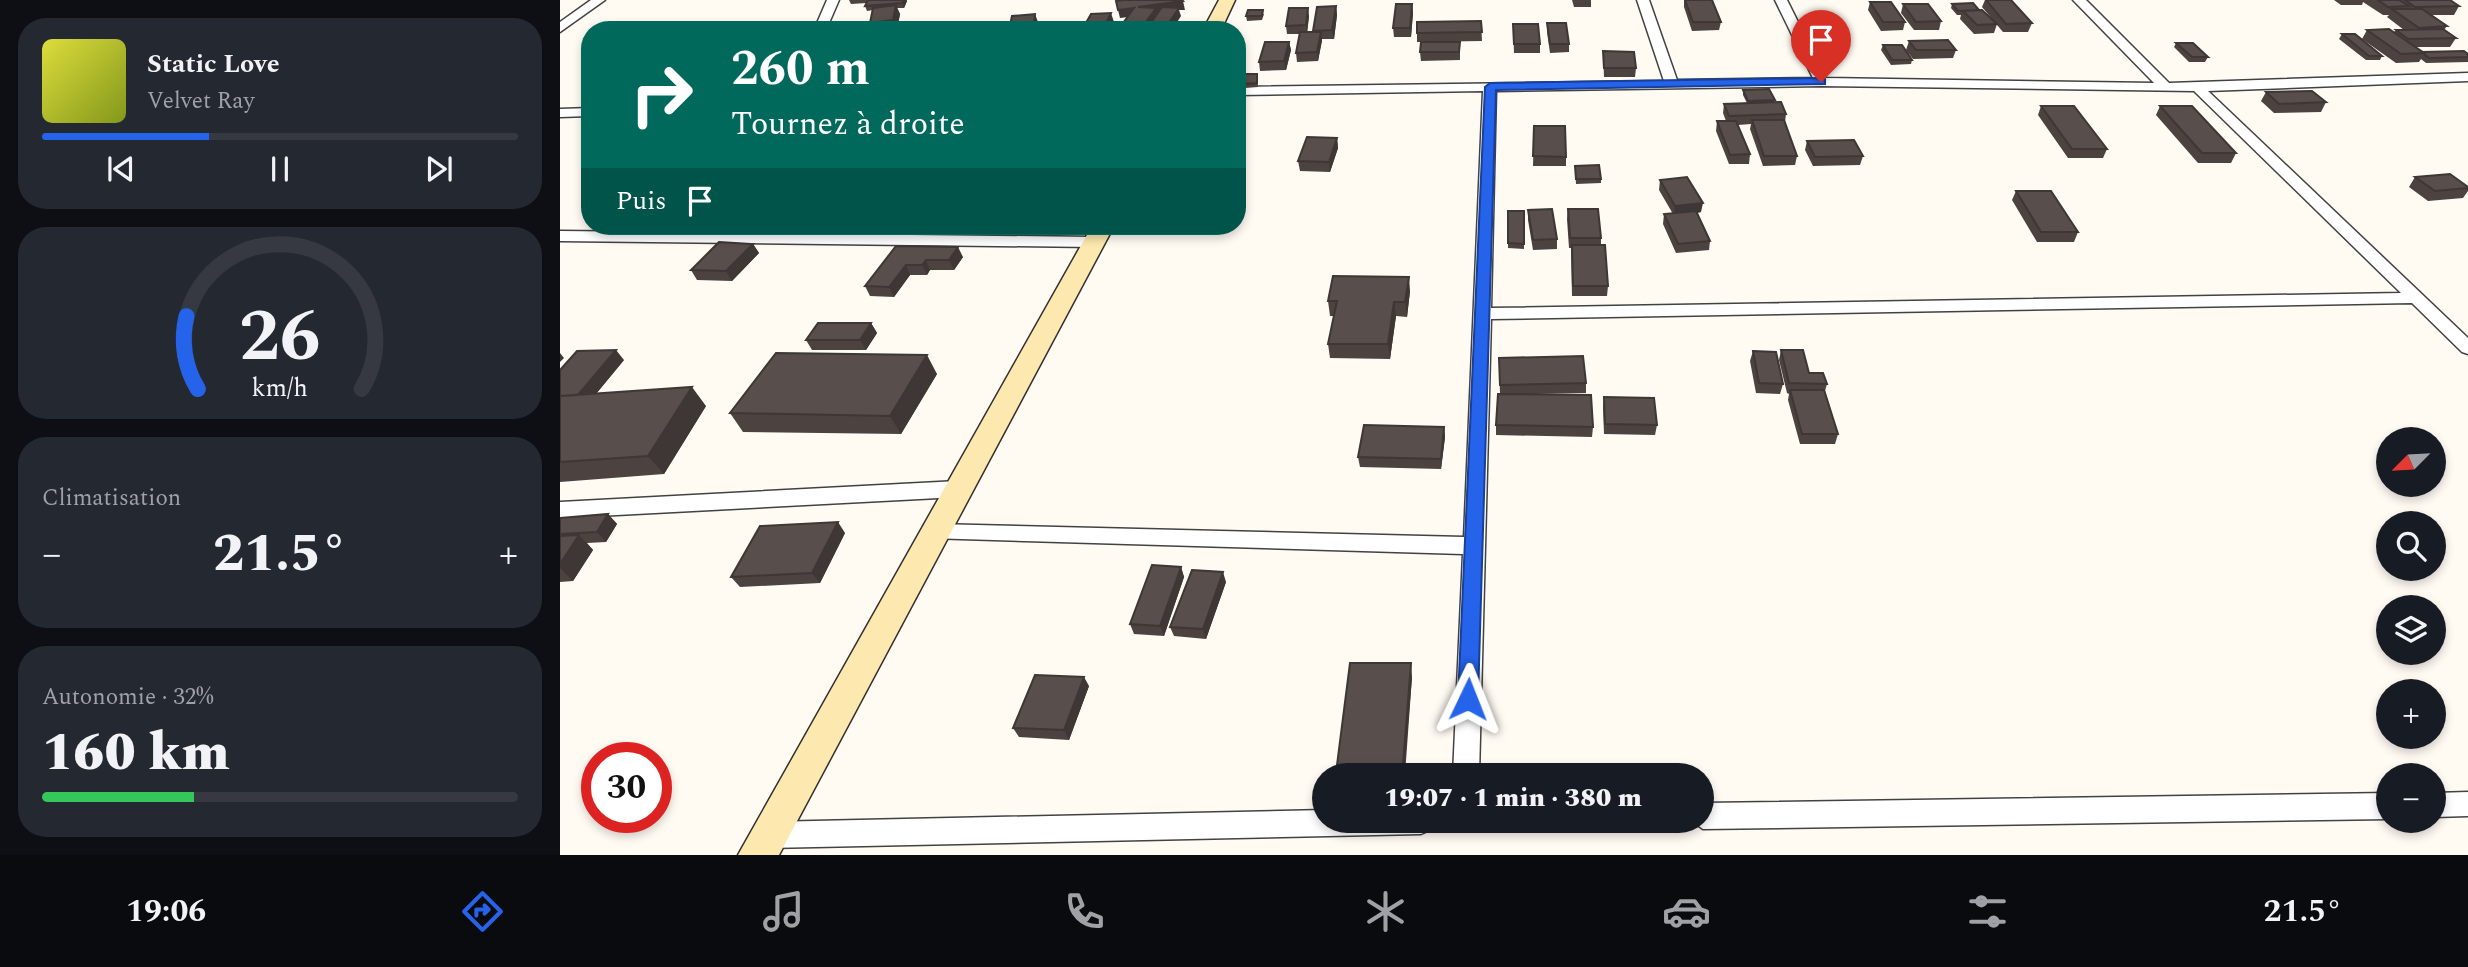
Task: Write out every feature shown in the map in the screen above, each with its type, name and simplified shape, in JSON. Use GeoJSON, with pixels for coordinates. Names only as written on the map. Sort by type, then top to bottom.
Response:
{"type":"FeatureCollection","features":[{"type":"Feature","properties":{"kind":"main road"},"geometry":{"type":"LineString","coordinates":[[1216,21],[1227,0]]}},
{"type":"Feature","properties":{"kind":"main road"},"geometry":{"type":"LineString","coordinates":[[763,845],[1097,235]]}},
{"type":"Feature","properties":{"kind":"street"},"geometry":{"type":"LineString","coordinates":[[560,28],[599,0]]}},
{"type":"Feature","properties":{"kind":"street"},"geometry":{"type":"LineString","coordinates":[[826,21],[832,0]]}},
{"type":"Feature","properties":{"kind":"street"},"geometry":{"type":"LineString","coordinates":[[1643,0],[1672,84]]}},
{"type":"Feature","properties":{"kind":"street"},"geometry":{"type":"LineString","coordinates":[[1781,0],[1821,82]]}},
{"type":"Feature","properties":{"kind":"street"},"geometry":{"type":"LineString","coordinates":[[2079,0],[2166,87]]}},
{"type":"Feature","properties":{"kind":"street"},"geometry":{"type":"LineString","coordinates":[[1246,91],[1821,82],[2197,87],[2468,77]]}},
{"type":"Feature","properties":{"kind":"street"},"geometry":{"type":"LineString","coordinates":[[1466,763],[1490,87]]}},
{"type":"Feature","properties":{"kind":"street"},"geometry":{"type":"LineString","coordinates":[[2197,87],[2468,348]]}},
{"type":"Feature","properties":{"kind":"street"},"geometry":{"type":"LineString","coordinates":[[560,113],[581,113]]}},
{"type":"Feature","properties":{"kind":"street"},"geometry":{"type":"LineString","coordinates":[[560,236],[581,234]]}},
{"type":"Feature","properties":{"kind":"street"},"geometry":{"type":"LineString","coordinates":[[1482,314],[2416,298]]}},
{"type":"Feature","properties":{"kind":"street"},"geometry":{"type":"LineString","coordinates":[[560,510],[958,489]]}},
{"type":"Feature","properties":{"kind":"street"},"geometry":{"type":"LineString","coordinates":[[934,532],[1474,546]]}},
{"type":"Feature","properties":{"kind":"street"},"geometry":{"type":"LineString","coordinates":[[2446,805],[2468,804]]}},
{"type":"Feature","properties":{"kind":"street"},"geometry":{"type":"LineString","coordinates":[[1714,816],[2376,806]]}},
{"type":"Feature","properties":{"kind":"street"},"geometry":{"type":"LineString","coordinates":[[763,845],[1312,825]]}},
{"type":"Feature","properties":{"kind":"building"},"geometry":{"type":"Polygon","coordinates":[[[868,0],[904,0],[902,3],[865,6],[868,0]]]}},
{"type":"Feature","properties":{"kind":"building"},"geometry":{"type":"Polygon","coordinates":[[[1685,0],[1712,0],[1721,22],[1693,22],[1685,0]]]}},
{"type":"Feature","properties":{"kind":"building"},"geometry":{"type":"Polygon","coordinates":[[[1986,0],[2011,0],[2032,23],[2006,24],[1986,0]]]}},
{"type":"Feature","properties":{"kind":"building"},"geometry":{"type":"Polygon","coordinates":[[[2378,0],[2399,0],[2409,6],[2388,7],[2378,0]]]}},
{"type":"Feature","properties":{"kind":"building"},"geometry":{"type":"Polygon","coordinates":[[[2405,0],[2450,0],[2459,6],[2415,7],[2405,0]]]}},
{"type":"Feature","properties":{"kind":"building"},"geometry":{"type":"Polygon","coordinates":[[[1116,1],[1183,1],[1138,7],[1156,8],[1147,21],[1125,21],[1134,8],[1118,10],[1116,1]]]}},
{"type":"Feature","properties":{"kind":"building"},"geometry":{"type":"Polygon","coordinates":[[[1870,2],[1891,2],[1905,22],[1883,22],[1870,2]]]}},
{"type":"Feature","properties":{"kind":"building"},"geometry":{"type":"Polygon","coordinates":[[[1973,3],[1979,10],[1958,11],[1952,4],[1973,3]]]}},
{"type":"Feature","properties":{"kind":"building"},"geometry":{"type":"Polygon","coordinates":[[[1396,4],[1412,4],[1410,28],[1393,28],[1396,4]]]}},
{"type":"Feature","properties":{"kind":"building"},"geometry":{"type":"Polygon","coordinates":[[[1903,4],[1928,4],[1941,21],[1916,22],[1903,4]]]}},
{"type":"Feature","properties":{"kind":"building"},"geometry":{"type":"Polygon","coordinates":[[[896,5],[893,20],[870,21],[873,8],[896,5]]]}},
{"type":"Feature","properties":{"kind":"building"},"geometry":{"type":"Polygon","coordinates":[[[1336,6],[1332,30],[1313,31],[1317,7],[1336,6]]]}},
{"type":"Feature","properties":{"kind":"building"},"geometry":{"type":"Polygon","coordinates":[[[1162,7],[1179,8],[1170,21],[1152,21],[1162,7]]]}},
{"type":"Feature","properties":{"kind":"building"},"geometry":{"type":"Polygon","coordinates":[[[1289,8],[1308,8],[1306,25],[1286,26],[1289,8]]]}},
{"type":"Feature","properties":{"kind":"building"},"geometry":{"type":"Polygon","coordinates":[[[2392,9],[2422,9],[2447,26],[2419,28],[2392,9]]]}},
{"type":"Feature","properties":{"kind":"building"},"geometry":{"type":"Polygon","coordinates":[[[1248,10],[1263,10],[1262,16],[1246,16],[1248,10]]]}},
{"type":"Feature","properties":{"kind":"building"},"geometry":{"type":"Polygon","coordinates":[[[1982,10],[1997,24],[1977,25],[1963,11],[1982,10]]]}},
{"type":"Feature","properties":{"kind":"building"},"geometry":{"type":"Polygon","coordinates":[[[1111,13],[1107,21],[1087,21],[1091,14],[1111,13]]]}},
{"type":"Feature","properties":{"kind":"building"},"geometry":{"type":"Polygon","coordinates":[[[1035,14],[1034,21],[1011,21],[1012,16],[1035,14]]]}},
{"type":"Feature","properties":{"kind":"building"},"geometry":{"type":"Polygon","coordinates":[[[1481,21],[1482,32],[1417,33],[1417,22],[1481,21]]]}},
{"type":"Feature","properties":{"kind":"building"},"geometry":{"type":"Polygon","coordinates":[[[1547,23],[1566,23],[1569,44],[1550,44],[1547,23]]]}},
{"type":"Feature","properties":{"kind":"building"},"geometry":{"type":"Polygon","coordinates":[[[1513,24],[1538,24],[1540,44],[1514,44],[1513,24]]]}},
{"type":"Feature","properties":{"kind":"building"},"geometry":{"type":"Polygon","coordinates":[[[2389,29],[2424,53],[2401,54],[2367,30],[2389,29]]]}},
{"type":"Feature","properties":{"kind":"building"},"geometry":{"type":"Polygon","coordinates":[[[2443,29],[2456,38],[2408,39],[2396,30],[2443,29]]]}},
{"type":"Feature","properties":{"kind":"building"},"geometry":{"type":"Polygon","coordinates":[[[1300,32],[1321,32],[1317,52],[1296,53],[1300,32]]]}},
{"type":"Feature","properties":{"kind":"building"},"geometry":{"type":"Polygon","coordinates":[[[2342,34],[2355,34],[2382,56],[2369,56],[2342,34]]]}},
{"type":"Feature","properties":{"kind":"building"},"geometry":{"type":"Polygon","coordinates":[[[1948,40],[1956,50],[1916,50],[1909,41],[1948,40]]]}},
{"type":"Feature","properties":{"kind":"building"},"geometry":{"type":"Polygon","coordinates":[[[1265,42],[1289,42],[1284,61],[1259,62],[1265,42]]]}},
{"type":"Feature","properties":{"kind":"building"},"geometry":{"type":"Polygon","coordinates":[[[1421,42],[1460,42],[1459,52],[1420,52],[1421,42]]]}},
{"type":"Feature","properties":{"kind":"building"},"geometry":{"type":"Polygon","coordinates":[[[2176,43],[2193,43],[2208,57],[2192,57],[2176,43]]]}},
{"type":"Feature","properties":{"kind":"building"},"geometry":{"type":"Polygon","coordinates":[[[1883,45],[1902,45],[1912,60],[1892,60],[1883,45]]]}},
{"type":"Feature","properties":{"kind":"building"},"geometry":{"type":"Polygon","coordinates":[[[1603,51],[1634,52],[1636,68],[1604,68],[1603,51]]]}},
{"type":"Feature","properties":{"kind":"building"},"geometry":{"type":"Polygon","coordinates":[[[2464,51],[2468,57],[2429,58],[2423,52],[2464,51]]]}},
{"type":"Feature","properties":{"kind":"building"},"geometry":{"type":"Polygon","coordinates":[[[1246,74],[1257,74],[1257,83],[1246,84],[1246,74]]]}},
{"type":"Feature","properties":{"kind":"building"},"geometry":{"type":"Polygon","coordinates":[[[1769,89],[1775,100],[1748,101],[1743,90],[1769,89]]]}},
{"type":"Feature","properties":{"kind":"building"},"geometry":{"type":"Polygon","coordinates":[[[2312,91],[2326,102],[2279,104],[2266,92],[2312,91]]]}},
{"type":"Feature","properties":{"kind":"building"},"geometry":{"type":"Polygon","coordinates":[[[1781,102],[1786,114],[1729,116],[1724,104],[1781,102]]]}},
{"type":"Feature","properties":{"kind":"building"},"geometry":{"type":"Polygon","coordinates":[[[2041,106],[2074,106],[2107,149],[2072,149],[2041,106]]]}},
{"type":"Feature","properties":{"kind":"building"},"geometry":{"type":"Polygon","coordinates":[[[2160,106],[2192,106],[2236,153],[2202,153],[2160,106]]]}},
{"type":"Feature","properties":{"kind":"building"},"geometry":{"type":"Polygon","coordinates":[[[1752,120],[1784,120],[1797,156],[1764,156],[1752,120]]]}},
{"type":"Feature","properties":{"kind":"building"},"geometry":{"type":"Polygon","coordinates":[[[1717,121],[1736,121],[1750,154],[1730,155],[1717,121]]]}},
{"type":"Feature","properties":{"kind":"building"},"geometry":{"type":"Polygon","coordinates":[[[1534,126],[1565,126],[1566,157],[1533,156],[1534,126]]]}},
{"type":"Feature","properties":{"kind":"building"},"geometry":{"type":"Polygon","coordinates":[[[1307,137],[1337,138],[1329,162],[1298,161],[1307,137]]]}},
{"type":"Feature","properties":{"kind":"building"},"geometry":{"type":"Polygon","coordinates":[[[1854,140],[1863,156],[1815,157],[1807,141],[1854,140]]]}},
{"type":"Feature","properties":{"kind":"building"},"geometry":{"type":"Polygon","coordinates":[[[1599,165],[1601,179],[1576,179],[1575,166],[1599,165]]]}},
{"type":"Feature","properties":{"kind":"building"},"geometry":{"type":"Polygon","coordinates":[[[2450,174],[2468,188],[2435,191],[2415,177],[2450,174]]]}},
{"type":"Feature","properties":{"kind":"building"},"geometry":{"type":"Polygon","coordinates":[[[1687,177],[1703,203],[1675,206],[1660,180],[1687,177]]]}},
{"type":"Feature","properties":{"kind":"building"},"geometry":{"type":"Polygon","coordinates":[[[2016,191],[2051,191],[2078,232],[2041,232],[2016,191]]]}},
{"type":"Feature","properties":{"kind":"building"},"geometry":{"type":"Polygon","coordinates":[[[1552,209],[1557,239],[1533,240],[1528,210],[1552,209]]]}},
{"type":"Feature","properties":{"kind":"building"},"geometry":{"type":"Polygon","coordinates":[[[1568,209],[1598,209],[1601,238],[1570,238],[1568,209]]]}},
{"type":"Feature","properties":{"kind":"building"},"geometry":{"type":"Polygon","coordinates":[[[1508,211],[1524,211],[1524,244],[1508,243],[1508,211]]]}},
{"type":"Feature","properties":{"kind":"building"},"geometry":{"type":"Polygon","coordinates":[[[1696,211],[1710,241],[1678,244],[1664,214],[1696,211]]]}},
{"type":"Feature","properties":{"kind":"building"},"geometry":{"type":"Polygon","coordinates":[[[719,242],[753,244],[726,271],[691,270],[719,242]]]}},
{"type":"Feature","properties":{"kind":"building"},"geometry":{"type":"Polygon","coordinates":[[[1572,245],[1605,245],[1608,286],[1573,286],[1572,245]]]}},
{"type":"Feature","properties":{"kind":"building"},"geometry":{"type":"Polygon","coordinates":[[[896,246],[958,247],[949,260],[926,260],[922,265],[906,265],[889,287],[865,286],[896,246]]]}},
{"type":"Feature","properties":{"kind":"building"},"geometry":{"type":"Polygon","coordinates":[[[1333,276],[1409,277],[1405,302],[1394,302],[1388,344],[1328,344],[1337,301],[1328,301],[1333,276]]]}},
{"type":"Feature","properties":{"kind":"building"},"geometry":{"type":"Polygon","coordinates":[[[818,323],[871,323],[860,340],[806,340],[818,323]]]}},
{"type":"Feature","properties":{"kind":"building"},"geometry":{"type":"Polygon","coordinates":[[[616,350],[578,395],[560,396],[560,370],[577,351],[616,350]]]}},
{"type":"Feature","properties":{"kind":"building"},"geometry":{"type":"Polygon","coordinates":[[[1781,350],[1803,350],[1809,373],[1823,373],[1827,384],[1789,383],[1781,350]]]}},
{"type":"Feature","properties":{"kind":"building"},"geometry":{"type":"Polygon","coordinates":[[[1753,351],[1776,352],[1783,384],[1759,383],[1753,351]]]}},
{"type":"Feature","properties":{"kind":"building"},"geometry":{"type":"Polygon","coordinates":[[[776,353],[927,355],[890,416],[730,413],[776,353]]]}},
{"type":"Feature","properties":{"kind":"building"},"geometry":{"type":"Polygon","coordinates":[[[1583,356],[1586,383],[1500,385],[1499,358],[1583,356]]]}},
{"type":"Feature","properties":{"kind":"building"},"geometry":{"type":"Polygon","coordinates":[[[692,387],[648,456],[560,462],[560,396],[692,387]]]}},
{"type":"Feature","properties":{"kind":"building"},"geometry":{"type":"Polygon","coordinates":[[[1790,390],[1824,390],[1838,434],[1802,434],[1790,390]]]}},
{"type":"Feature","properties":{"kind":"building"},"geometry":{"type":"Polygon","coordinates":[[[1498,394],[1591,395],[1593,427],[1496,425],[1498,394]]]}},
{"type":"Feature","properties":{"kind":"building"},"geometry":{"type":"Polygon","coordinates":[[[1604,397],[1654,398],[1657,425],[1605,424],[1604,397]]]}},
{"type":"Feature","properties":{"kind":"building"},"geometry":{"type":"Polygon","coordinates":[[[1364,425],[1444,427],[1441,459],[1358,457],[1364,425]]]}},
{"type":"Feature","properties":{"kind":"building"},"geometry":{"type":"Polygon","coordinates":[[[608,514],[597,532],[560,534],[560,518],[608,514]]]}},
{"type":"Feature","properties":{"kind":"building"},"geometry":{"type":"Polygon","coordinates":[[[838,522],[812,573],[731,577],[760,526],[838,522]]]}},
{"type":"Feature","properties":{"kind":"building"},"geometry":{"type":"Polygon","coordinates":[[[579,535],[560,564],[560,536],[579,535]]]}},
{"type":"Feature","properties":{"kind":"building"},"geometry":{"type":"Polygon","coordinates":[[[1152,565],[1181,567],[1160,626],[1130,624],[1152,565]]]}},
{"type":"Feature","properties":{"kind":"building"},"geometry":{"type":"Polygon","coordinates":[[[1192,570],[1223,572],[1203,629],[1170,627],[1192,570]]]}},
{"type":"Feature","properties":{"kind":"building"},"geometry":{"type":"Polygon","coordinates":[[[1350,663],[1411,663],[1403,763],[1337,763],[1350,663]]]}},
{"type":"Feature","properties":{"kind":"building"},"geometry":{"type":"Polygon","coordinates":[[[1035,675],[1084,677],[1064,730],[1013,728],[1035,675]]]}},
{"type":"Feature","properties":{"kind":"route"},"geometry":{"type":"LineString","coordinates":[[1468,699],[1490,87],[1821,82]]}}]}
